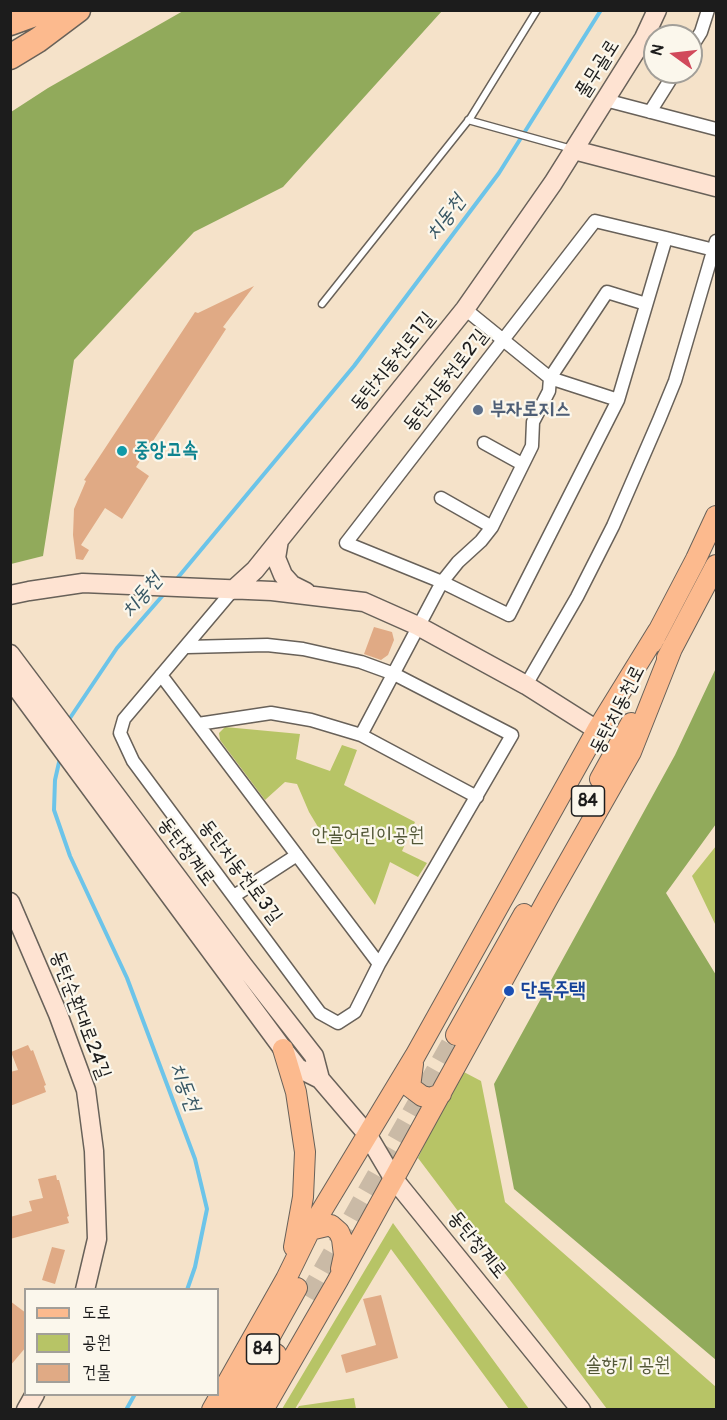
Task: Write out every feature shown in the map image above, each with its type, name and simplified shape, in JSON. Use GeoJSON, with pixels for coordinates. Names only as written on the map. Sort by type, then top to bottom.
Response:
{"type":"FeatureCollection","features":[{"type":"Feature","properties":{"kind":"highway"},"geometry":{"type":"LineString","coordinates":[[10,23],[46,10]]}},
{"type":"Feature","properties":{"kind":"highway"},"geometry":{"type":"LineString","coordinates":[[10,57],[38,40],[78,10]]}},
{"type":"Feature","properties":{"kind":"main road","name":"동탄치동천로"},"geometry":{"type":"LineString","coordinates":[[717,516],[658,631],[614,724],[451,1031],[673,646],[717,565]]}},
{"type":"Feature","properties":{"kind":"main road"},"geometry":{"type":"LineString","coordinates":[[212,1410],[297,1288],[310,1230],[414,1056],[597,730],[658,631]]}},
{"type":"Feature","properties":{"kind":"main road"},"geometry":{"type":"LineString","coordinates":[[264,1410],[631,752],[673,646]]}},
{"type":"Feature","properties":{"kind":"main road"},"geometry":{"type":"LineString","coordinates":[[282,1049],[296,1092],[305,1152],[303,1197],[296,1238],[297,1288]]}},
{"type":"Feature","properties":{"kind":"main road"},"geometry":{"type":"LineString","coordinates":[[414,1056],[410,1087],[422,1096],[430,1098],[441,1094]]}},
{"type":"Feature","properties":{"kind":"main road"},"geometry":{"type":"LineString","coordinates":[[310,1230],[331,1225],[339,1232],[344,1255],[338,1280]]}},
{"type":"Feature","properties":{"kind":"main road","name":"84"},"geometry":{"type":"LineString","coordinates":[[229,1410],[297,1288]]}},
{"type":"Feature","properties":{"kind":"main road","name":"84"},"geometry":{"type":"LineString","coordinates":[[246,1410],[297,1288]]}},
{"type":"Feature","properties":{"kind":"street","name":"풀무골로"},"geometry":{"type":"LineString","coordinates":[[574,150],[644,38],[657,10]]}},
{"type":"Feature","properties":{"kind":"street"},"geometry":{"type":"LineString","coordinates":[[703,26],[708,10]]}},
{"type":"Feature","properties":{"kind":"street"},"geometry":{"type":"LineString","coordinates":[[650,112],[668,84]]}},
{"type":"Feature","properties":{"kind":"street"},"geometry":{"type":"LineString","coordinates":[[605,100],[717,129]]}},
{"type":"Feature","properties":{"kind":"street"},"geometry":{"type":"LineString","coordinates":[[574,150],[717,187]]}},
{"type":"Feature","properties":{"kind":"street","name":"동탄치동천로1길"},"geometry":{"type":"LineString","coordinates":[[226,590],[255,570],[465,309],[574,150]]}},
{"type":"Feature","properties":{"kind":"street","name":"동탄치동천로2길"},"geometry":{"type":"LineString","coordinates":[[666,238],[618,400],[509,615],[442,582],[346,543],[595,220],[666,238],[715,245]]}},
{"type":"Feature","properties":{"kind":"street"},"geometry":{"type":"LineString","coordinates":[[526,685],[577,597],[608,536],[659,420],[675,381],[715,245]]}},
{"type":"Feature","properties":{"kind":"street"},"geometry":{"type":"LineString","coordinates":[[361,735],[442,582],[492,527],[532,446],[533,422],[549,391],[550,378],[608,292],[646,304]]}},
{"type":"Feature","properties":{"kind":"street"},"geometry":{"type":"LineString","coordinates":[[465,309],[550,378],[618,400]]}},
{"type":"Feature","properties":{"kind":"street"},"geometry":{"type":"LineString","coordinates":[[484,443],[522,464]]}},
{"type":"Feature","properties":{"kind":"street"},"geometry":{"type":"LineString","coordinates":[[441,498],[492,527]]}},
{"type":"Feature","properties":{"kind":"street"},"geometry":{"type":"LineString","coordinates":[[279,540],[276,558],[283,575],[292,585],[310,595]]}},
{"type":"Feature","properties":{"kind":"street"},"geometry":{"type":"LineString","coordinates":[[10,595],[83,583],[273,591],[364,602],[418,626],[526,685],[597,730]]}},
{"type":"Feature","properties":{"kind":"street","name":"동탄치동천로3길"},"geometry":{"type":"LineString","coordinates":[[187,647],[267,645],[303,649],[362,662],[393,674],[512,735],[379,964],[355,1012],[338,1023],[320,1013],[134,761],[120,733],[124,718],[187,647],[226,590]]}},
{"type":"Feature","properties":{"kind":"street","name":"동탄청계로"},"geometry":{"type":"LineString","coordinates":[[10,654],[282,1049],[298,1068],[320,1079],[367,1134],[393,1178],[581,1410]]}},
{"type":"Feature","properties":{"kind":"street"},"geometry":{"type":"LineString","coordinates":[[161,675],[379,964]]}},
{"type":"Feature","properties":{"kind":"street","name":"동탄청계로"},"geometry":{"type":"LineString","coordinates":[[10,679],[104,792],[314,1056],[320,1079]]}},
{"type":"Feature","properties":{"kind":"street"},"geometry":{"type":"LineString","coordinates":[[198,724],[271,713],[312,720],[361,735],[477,797]]}},
{"type":"Feature","properties":{"kind":"street"},"geometry":{"type":"LineString","coordinates":[[234,897],[297,855]]}},
{"type":"Feature","properties":{"kind":"street","name":"동탄순환대로24길"},"geometry":{"type":"LineString","coordinates":[[10,902],[58,1014],[86,1090],[94,1151],[97,1239],[85,1288]]}},
{"type":"Feature","properties":{"kind":"street"},"geometry":{"type":"LineString","coordinates":[[26,1410],[33,1396]]}},
{"type":"Feature","properties":{"kind":"lane"},"geometry":{"type":"LineString","coordinates":[[322,304],[468,120],[537,10]]}},
{"type":"Feature","properties":{"kind":"lane"},"geometry":{"type":"LineString","coordinates":[[468,120],[574,150]]}},
{"type":"Feature","properties":{"kind":"green space"},"geometry":{"type":"Polygon","coordinates":[[[183,11],[442,11],[283,187],[194,232],[74,360],[43,556],[11,564],[11,112],[48,88],[183,11]]]}},
{"type":"Feature","properties":{"kind":"green space"},"geometry":{"type":"Polygon","coordinates":[[[716,668],[716,824],[666,893],[716,975],[716,1360],[514,1189],[494,1084],[675,755],[716,668]]]}},
{"type":"Feature","properties":{"kind":"green space","name":"안골어린이공원"},"geometry":{"type":"Polygon","coordinates":[[[225,727],[300,734],[296,759],[330,771],[342,745],[357,750],[344,785],[415,822],[402,851],[427,863],[418,877],[390,862],[375,905],[321,832],[297,784],[285,782],[265,800],[220,740],[219,733],[225,727]]]}},
{"type":"Feature","properties":{"kind":"green space"},"geometry":{"type":"Polygon","coordinates":[[[716,846],[716,926],[692,876],[716,846]]]}},
{"type":"Feature","properties":{"kind":"green space","name":"솔향기 공원"},"geometry":{"type":"Polygon","coordinates":[[[460,1070],[481,1081],[505,1202],[716,1387],[716,1409],[607,1409],[418,1158],[460,1070]]]}},
{"type":"Feature","properties":{"kind":"green space"},"geometry":{"type":"Polygon","coordinates":[[[393,1223],[529,1409],[509,1409],[391,1249],[295,1409],[282,1409],[393,1223]]]}},
{"type":"Feature","properties":{"kind":"green space"},"geometry":{"type":"Polygon","coordinates":[[[354,1398],[356,1409],[297,1409],[299,1406],[354,1398]]]}},
{"type":"Feature","properties":{"kind":"building"},"geometry":{"type":"Polygon","coordinates":[[[254,286],[223,327],[226,329],[136,467],[149,476],[122,519],[105,508],[81,545],[89,550],[83,560],[76,559],[73,535],[74,509],[86,481],[84,480],[195,312],[198,313],[254,286]]]}},
{"type":"Feature","properties":{"kind":"building"},"geometry":{"type":"Polygon","coordinates":[[[374,627],[392,632],[394,640],[388,655],[381,660],[364,654],[374,627]]]}},
{"type":"Feature","properties":{"kind":"building"},"geometry":{"type":"Polygon","coordinates":[[[28,1045],[31,1051],[33,1050],[46,1085],[44,1086],[46,1092],[10,1106],[10,1072],[18,1070],[11,1052],[28,1045]]]}},
{"type":"Feature","properties":{"kind":"building"},"geometry":{"type":"Polygon","coordinates":[[[56,1175],[69,1216],[67,1217],[69,1223],[10,1239],[10,1217],[32,1211],[29,1201],[43,1198],[38,1179],[56,1175]]]}},
{"type":"Feature","properties":{"kind":"building"},"geometry":{"type":"Polygon","coordinates":[[[52,1247],[65,1250],[55,1284],[42,1280],[52,1247]]]}},
{"type":"Feature","properties":{"kind":"building"},"geometry":{"type":"Polygon","coordinates":[[[381,1295],[398,1358],[346,1373],[341,1355],[376,1345],[363,1299],[381,1295]]]}},
{"type":"Feature","properties":{"kind":"building"},"geometry":{"type":"Polygon","coordinates":[[[10,1301],[24,1312],[24,1349],[10,1366],[10,1301]]]}},
{"type":"Feature","properties":{"kind":"waterway","name":"치동천"},"geometry":{"type":"LineString","coordinates":[[175,581],[354,366],[499,173],[601,10]]}},
{"type":"Feature","properties":{"kind":"waterway","name":"치동천"},"geometry":{"type":"LineString","coordinates":[[68,721],[117,648],[164,594]]}},
{"type":"Feature","properties":{"kind":"waterway","name":"치동천"},"geometry":{"type":"LineString","coordinates":[[60,758],[55,780],[54,810],[70,856],[127,978],[195,1159],[207,1209],[195,1267],[188,1288]]}},
{"type":"Feature","properties":{"kind":"waterway","name":"치동천"},"geometry":{"type":"LineString","coordinates":[[126,1410],[134,1396]]}},
{"type":"Feature","properties":{"kind":"tunnel"},"geometry":{"type":"LineString","coordinates":[[308,1297],[456,1035]]}},
{"type":"Feature","properties":{"kind":"place","name":"부자로지스"},"geometry":{"type":"Point","coordinates":[478,410]}},
{"type":"Feature","properties":{"kind":"place","name":"중앙고속"},"geometry":{"type":"Point","coordinates":[122,451]}},
{"type":"Feature","properties":{"kind":"place","name":"단독주택"},"geometry":{"type":"Point","coordinates":[509,991]}}]}
